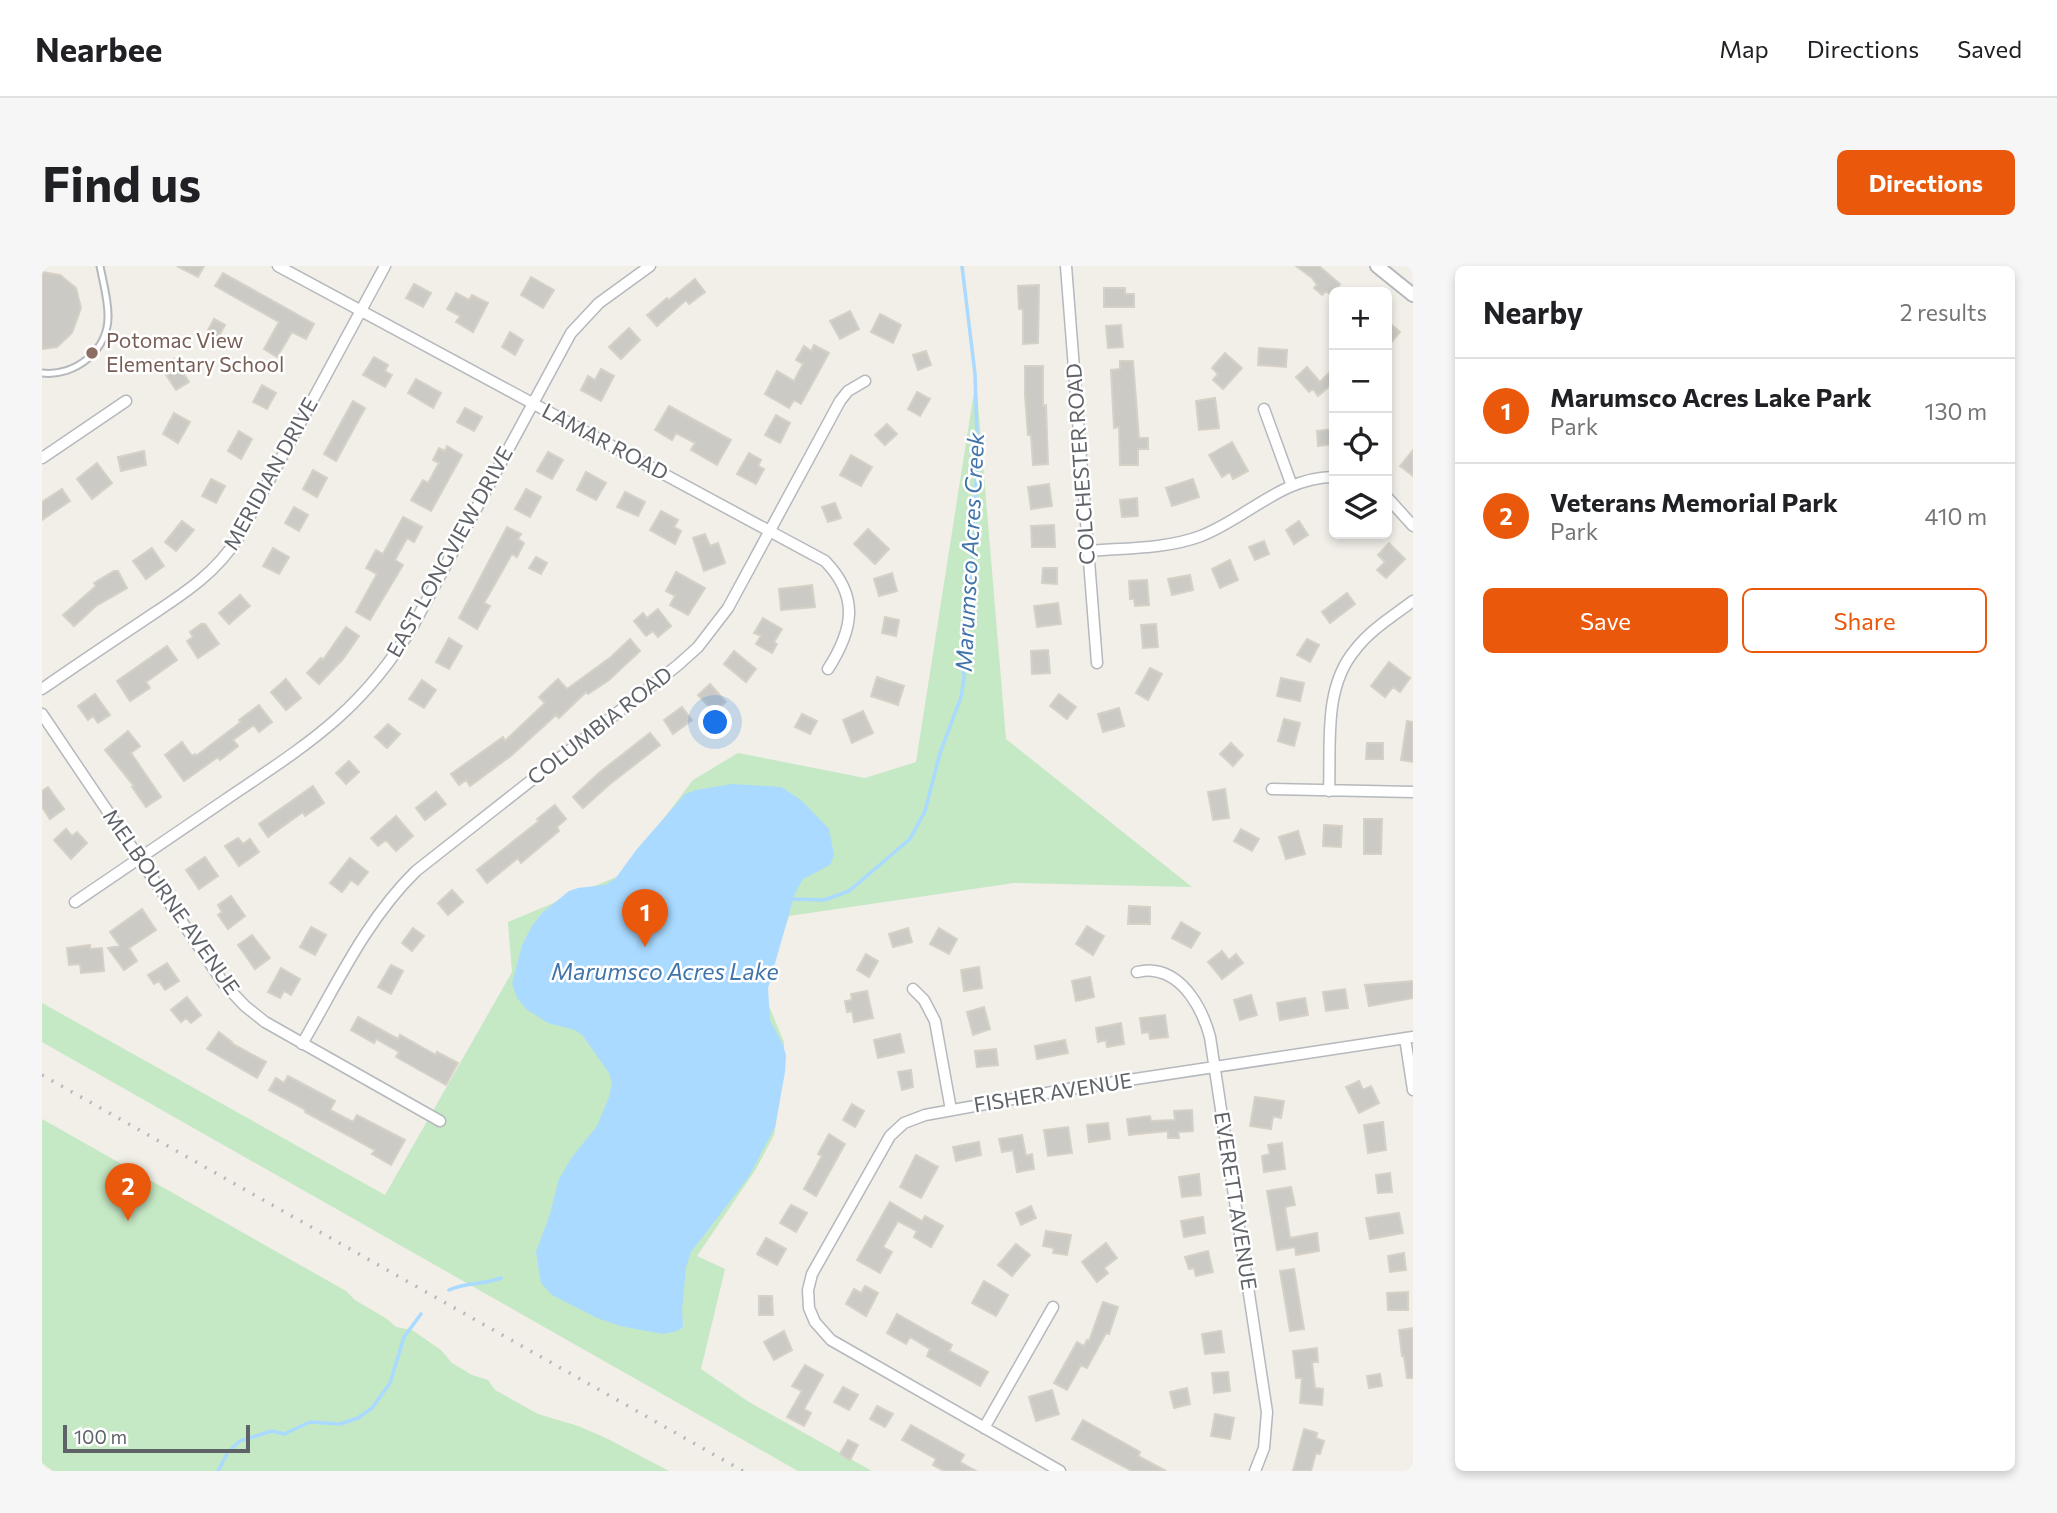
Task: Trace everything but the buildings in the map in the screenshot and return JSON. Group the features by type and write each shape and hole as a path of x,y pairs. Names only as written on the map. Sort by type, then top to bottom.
{"street":[{"name":"LAMAR ROAD","path":"278,266 825,561 842,583 848,596 849,619 840,651 828,669"},
{"name":"MERIDIAN DRIVE","path":"42,689 216,568 238,538 385,266"},
{"name":"EAST LONGVIEW DRIVE","path":"75,902 311,742 365,693 414,624 560,350 580,322 613,292 650,266"},
{"name":"COLCHESTER ROAD","path":"1066,266 1097,663"},
{"path":"1377,266 1413,295"},
{"name":"COLUMBIA ROAD","path":"302,1044 367,930 416,871 678,665 698,646 728,608 840,401 848,391 864,382"},
{"path":"42,458 126,401"},
{"path":"1264,409 1292,486"},
{"path":"1088,551 1158,546 1201,536 1292,486 1329,478"},
{"path":"1392,503 1413,526"},
{"path":"1329,791 1332,706 1338,679 1355,649 1367,636 1413,601"},
{"name":"MELBOURNE AVENUE","path":"42,714 224,984 245,1006 265,1022 302,1044 440,1121"},
{"path":"1272,789 1413,792"},
{"name":"EVERETT AVENUE","path":"1137,972 1155,971 1169,977 1192,997 1207,1025 1267,1412 1264,1448 1255,1471"},
{"path":"913,989 925,1000 935,1021 951,1110"},
{"path":"1409,1037 1413,1090"},
{"name":"FISHER AVENUE","path":"984,1427 831,1340 815,1322 809,1308 808,1290 815,1268 886,1141 899,1127 910,1120 951,1110 1409,1037"},
{"path":"1053,1307 984,1427 1060,1471"},
{"path":"1035,1471 1041,1460"}],"lane":[{"path":"42,373 57,373 80,365 101,341 108,314 100,266"}],"green space":[{"path":"976,379 1006,739 1192,887 1014,883 789,916 764,994 784,1042 781,1093 774,1135 756,1169 697,1256 725,1269 701,1369 749,1402 872,1471 798,1471 42,1042 42,1003 385,1195 512,972 508,922 621,875 693,780 738,753 865,778 916,762"},
{"path":"42,1119 346,1291 396,1327 412,1330 441,1350 452,1363 472,1375 488,1380 495,1390 538,1414 606,1438 669,1471 53,1471 42,1463"}],"water":[{"name":"Marumsco Acres Lake","path":"732,784 781,787 801,800 829,829 834,855 830,865 803,879 795,893 768,988 770,1020 786,1055 775,1127 748,1178 691,1252 686,1267 683,1327 663,1334 620,1326 597,1318 552,1295 541,1283 536,1252 559,1179 572,1157 597,1126 612,1082 609,1073 583,1036 575,1030 548,1023 526,1009 517,998 512,984 522,945 542,913 569,891 605,885 615,879 685,794"}],"waterway":[{"name":"Marumsco Acres Creek","path":"790,899 824,900 849,891 910,839 925,811 940,753 961,697 964,679 963,638 975,536 977,439 975,374 962,266"},
{"name":"Marumsco Acres Creek","path":"449,1290 501,1278"},
{"name":"Marumsco Acres Creek","path":"218,1471 228,1452 240,1441 272,1431 284,1434 310,1422 340,1424 358,1418 372,1408 390,1383 404,1337 421,1314"}],"railway":[{"path":"42,1075 743,1471"}],"place":[{"name":"Potomac View Elementary School","path":"92,353"},
{"name":"Marumsco Acres Lake Park","path":"645,947"},
{"name":"Veterans Memorial Park","path":"128,1221"}]}
